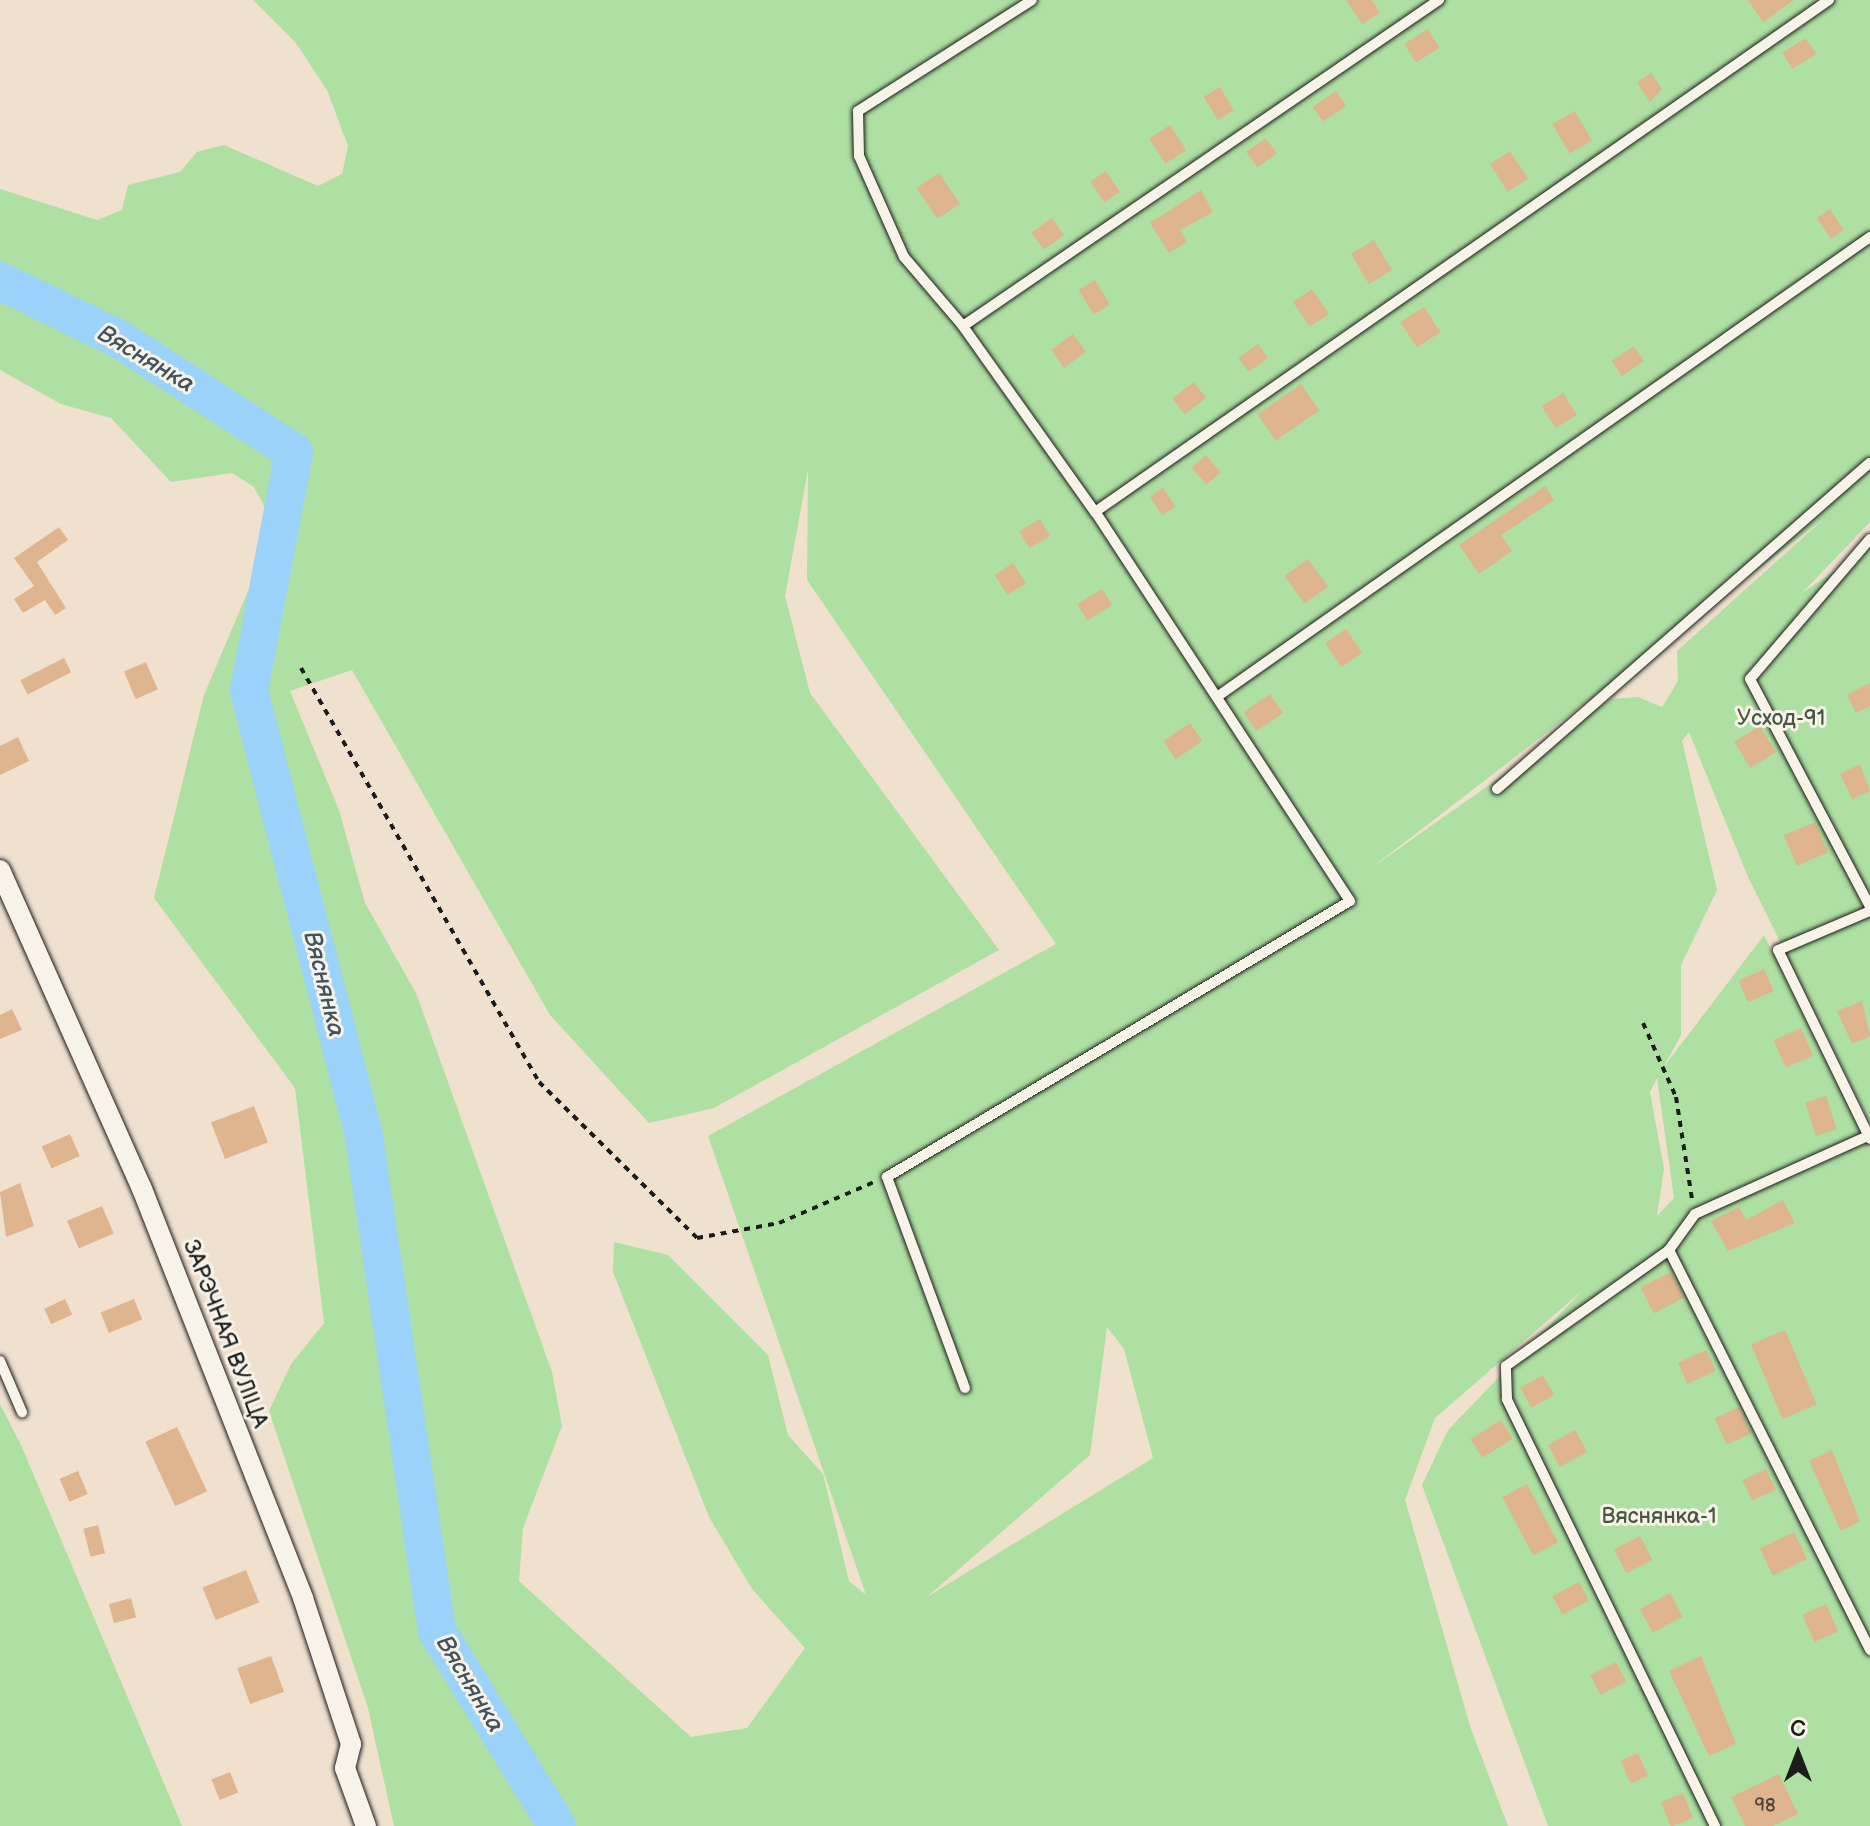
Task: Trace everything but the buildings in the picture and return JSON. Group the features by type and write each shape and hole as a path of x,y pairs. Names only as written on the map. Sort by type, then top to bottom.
{"street":[{"name":"ЗАРЭЧНАЯ ВУЛІЦА","path":"0,870 142,1189 303,1598 351,1744 345,1768 366,1826"}],"lane":[{"path":"965,1388 887,1177 1350,901 1221,694 1095,512 963,326 904,257 859,156 858,111 1032,0"},
{"path":"963,326 1439,0"},
{"path":"1095,512 1829,0"},
{"path":"1221,694 1870,237"},
{"path":"1497,789 1870,463"},
{"path":"1715,1826 1507,1399 1506,1366 1669,1250 1695,1214 1869,1137 1778,950 1870,909 1750,679 1870,539"},
{"path":"1669,1250 1870,1650"},
{"path":"0,1361 22,1412"}],"path":[{"path":"301,668 539,1082 697,1238 779,1223 887,1177"},
{"path":"1643,1023 1676,1097 1695,1214"}],"green space":[{"path":"253,0 1870,0 1870,522 1802,593 1870,547 1870,1123 1748,877 1689,732 1682,741 1717,890 1681,965 1681,1035 1663,1068 1764,935 1870,1149 1870,1826 1548,1826 1422,1485 1448,1430 1583,1290 1435,1418 1405,1500 1471,1729 1508,1826 394,1826 368,1708 269,1411 291,1364 324,1323 295,1088 154,898 204,695 271,537 267,511 254,487 232,473 171,482 111,418 61,404 0,370 0,189 97,220 122,210 128,185 180,172 197,152 224,145 318,186 342,174 348,146 327,90 296,43","holes":["808,470 807,580 1056,944 708,1136 866,1595 849,1581 823,1474 788,1435 768,1355 668,1255 614,1242 613,1272 709,1517 752,1589 805,1648 747,1728 691,1737 519,1581 523,1528 562,1426 552,1372 416,993 365,903 339,810 290,691 352,670 550,1015 649,1123 714,1108 999,950 810,693 785,596","1826,517 1677,651 1678,681 1662,707 1638,697 1611,699 1370,869","1657,1078 1674,1198 1657,1216 1664,1169 1650,1092","1107,1327 1124,1349 1153,1458 927,1597 1090,1455"]},
{"path":"0,1404 21,1445 182,1826 0,1826"}],"waterway":[{"name":"Вяснянка","path":"0,281 119,339 294,452 249,691 364,1137 437,1631 557,1826"}],"park label":[{"name":"Усход-91","path":"1781,719"},
{"name":"Вяснянка-1","path":"1659,1517"}]}
